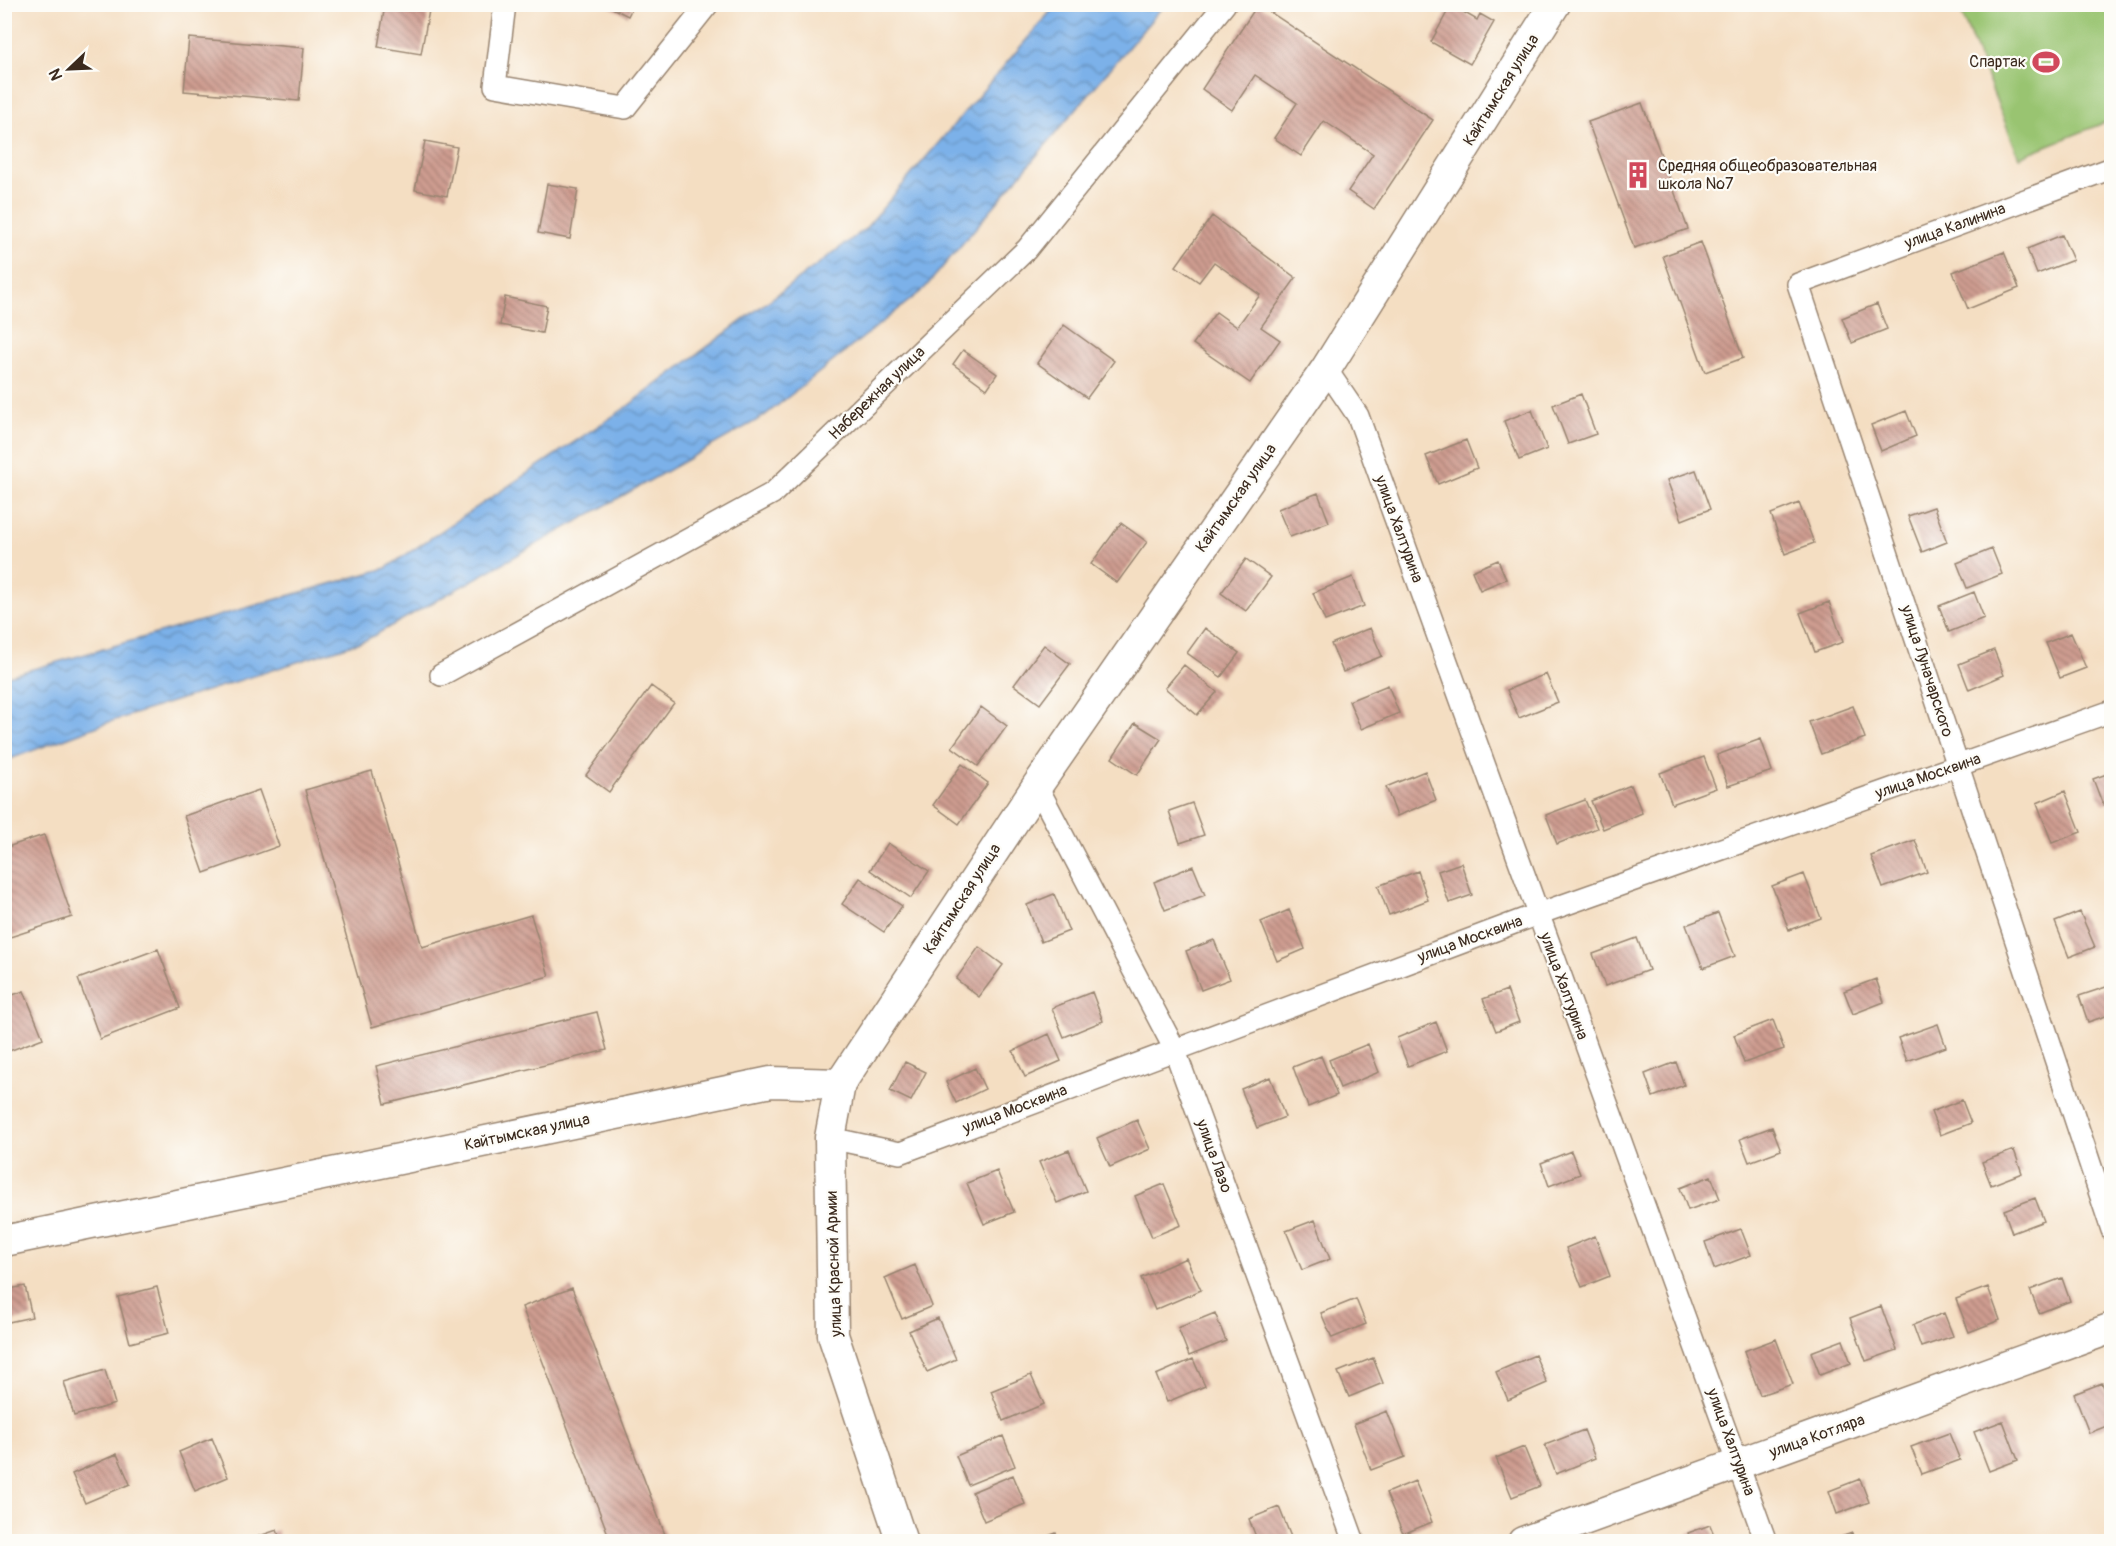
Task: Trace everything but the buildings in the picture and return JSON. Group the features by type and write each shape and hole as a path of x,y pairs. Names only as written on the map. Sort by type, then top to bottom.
{"street":[{"path":"504,4 495,86 625,108 708,4"},
{"name":"Набережная улица","path":"441,675 773,493 1027,249 1225,4"},
{"name":"Кайтымская улица","path":"4,1241 771,1082 840,1084 1037,786 1326,369 1555,4"},
{"name":"улица Калинина","path":"1798,284 2112,168"},
{"name":"улица Луначарского","path":"1798,284 2112,1230"},
{"name":"улица Халтурина","path":"1326,369 1358,416 1766,1542"},
{"name":"улица Москвина","path":"830,1138 900,1153 1174,1048 1538,914 2112,711"},
{"name":"улица Лазо","path":"1037,786 1174,1048 1354,1542"},
{"name":"улица Красной Армии","path":"840,1084 830,1138 833,1335 902,1542"},
{"name":"улица Котляра","path":"1523,1542 2112,1328"}],"green space":[{"name":"Спартак","path":"1958,5 2111,5 2111,120 2019,157"}],"water":[{"path":"1056,5 1164,5 924,289 763,417 366,640 106,723 5,761 5,677 386,568 628,406 865,229"}],"place":[{"name":"Спартак","path":"2046,62"},
{"name":"Средняя общеобразовательная школа №7","path":"1638,175"}]}
